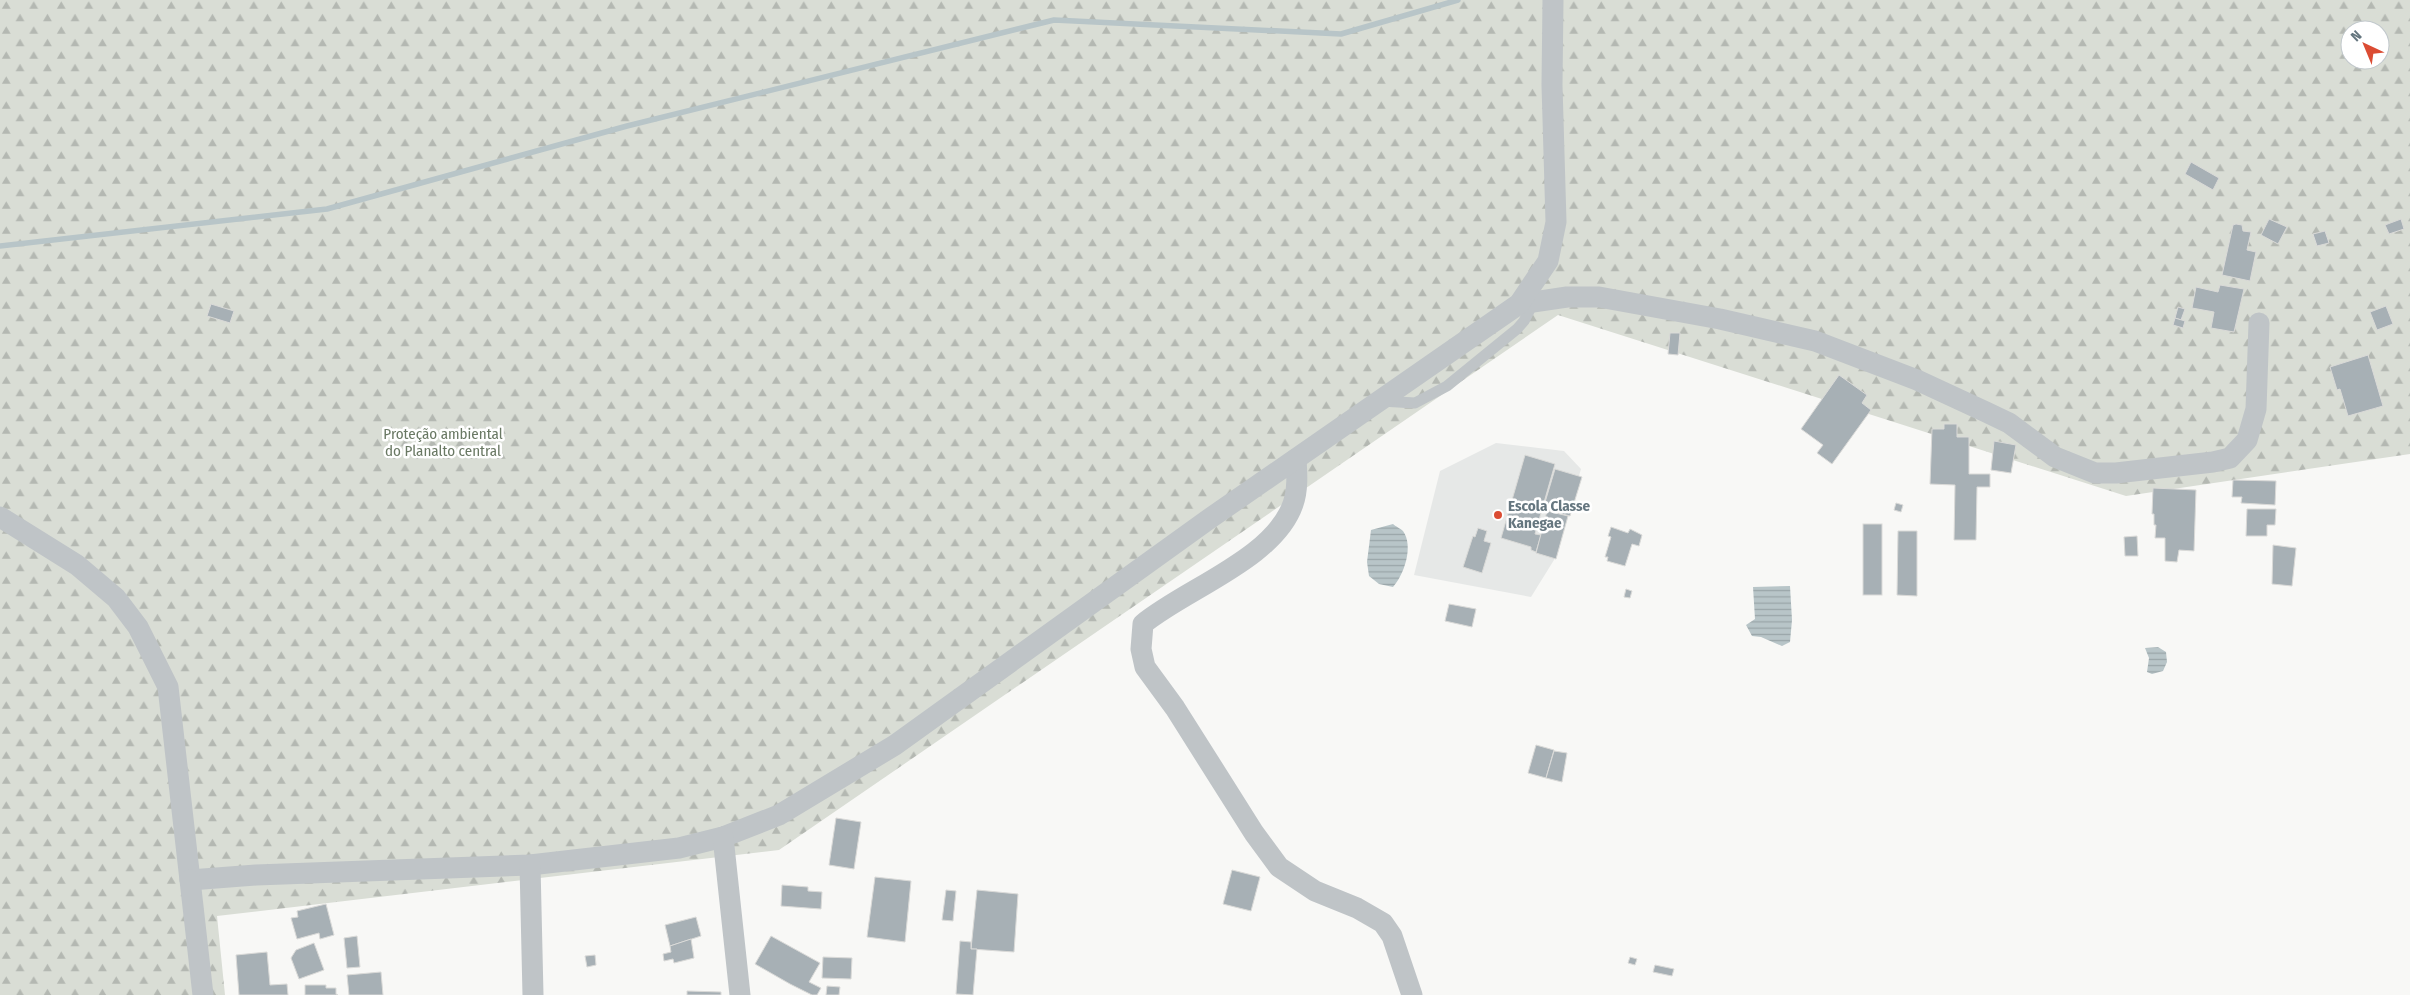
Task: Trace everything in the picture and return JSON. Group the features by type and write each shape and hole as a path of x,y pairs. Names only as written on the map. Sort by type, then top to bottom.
{"street":[{"path":"1526,302 1548,261 1556,222 1552,85 1553,0"},
{"path":"190,880 256,874 530,865 679,848 723,836 779,815 895,745 1201,524 1526,302 1567,297 1599,298 1720,319 1814,341 1917,380 2009,423 2055,457 2094,473 2116,473 2212,462 2230,458 2247,440 2256,409 2259,323"},
{"path":"1296,459 1297,481 1293,505 1280,528 1263,544 1240,561 1157,612 1142,624 1141,649 1145,667 1175,708 1254,833 1279,868 1315,891 1357,908 1383,922 1392,936 1412,995"},
{"path":"0,517 77,565 116,598 138,627 168,687 203,995"},
{"path":"723,836 740,995"},
{"path":"530,865 533,995"}],"shaded area":[{"name":"Escola Classe Kanegae","path":"1496,443 1564,451 1581,469 1554,560 1531,597 1414,575 1440,471"},
{"path":"1393,524 1403,531 1408,544 1408,552 1401,575 1393,587 1379,584 1369,576 1367,562 1371,530"},
{"path":"1790,586 1792,620 1790,642 1782,646 1761,637 1752,636 1746,625 1755,619 1753,587"},
{"path":"2158,647 2166,652 2167,662 2163,671 2152,674 2147,672 2149,658 2145,648"}],"green space":[{"name":"Proteção ambiental do Planalto central","path":"0,0 2410,0 2410,454 2126,496 1558,315 779,850 217,916 225,995 0,995"}],"building":[{"path":"2191,162 2219,178 2213,190 2185,174"},
{"path":"2269,219 2287,227 2278,244 2261,235"},
{"path":"2401,219 2404,229 2389,234 2385,225"},
{"path":"2233,225 2242,225 2243,231 2251,232 2247,250 2256,252 2250,281 2222,275"},
{"path":"2325,231 2329,243 2317,246 2313,234"},
{"path":"2220,285 2244,289 2234,332 2211,328 2214,312 2192,308 2196,287 2218,292"},
{"path":"211,304 234,311 230,323 207,316"},
{"path":"2386,306 2393,324 2377,330 2370,312"},
{"path":"2178,307 2185,309 2181,320 2175,318"},
{"path":"2175,318 2185,321 2183,328 2173,325"},
{"path":"1670,333 1680,333 1678,355 1668,354"},
{"path":"2368,355 2383,406 2348,416 2340,389 2337,390 2330,367"},
{"path":"1839,375 1867,395 1862,403 1871,410 1832,464 1817,453 1823,445 1801,429"},
{"path":"1944,424 1957,424 1957,437 1969,437 1969,474 1990,474 1990,487 1977,487 1976,540 1954,540 1955,485 1930,484 1932,429 1944,429"},
{"path":"1994,441 2016,445 2011,473 1991,470"},
{"path":"1525,455 1555,464 1535,534 1541,535 1536,552 1531,550 1531,547 1501,538"},
{"path":"1555,469 1582,477 1570,516 1543,509"},
{"path":"2233,480 2276,481 2275,505 2241,503 2242,497 2232,497"},
{"path":"2153,488 2196,490 2194,551 2179,550 2177,562 2165,561 2165,538 2155,538 2156,525 2154,525 2154,514 2152,514"},
{"path":"1896,503 1903,505 1901,512 1894,510"},
{"path":"2247,509 2276,509 2275,525 2267,525 2267,536 2246,536"},
{"path":"1547,511 1568,516 1556,559 1536,553"},
{"path":"1863,524 1882,524 1882,595 1863,595"},
{"path":"1611,527 1628,533 1630,529 1642,535 1639,546 1632,544 1625,566 1607,561 1608,557 1605,557 1611,537 1608,536"},
{"path":"1478,528 1487,531 1484,541 1491,543 1482,573 1463,567 1473,536 1475,537"},
{"path":"1898,531 1917,531 1917,596 1897,595"},
{"path":"2137,536 2138,556 2125,556 2124,537"},
{"path":"2273,545 2296,548 2292,586 2272,584"},
{"path":"1626,589 1632,591 1630,598 1624,597"},
{"path":"1449,604 1476,609 1472,627 1445,621"},
{"path":"1536,745 1554,750 1546,778 1528,773"},
{"path":"1554,751 1567,753 1562,782 1546,778"},
{"path":"836,818 861,822 854,869 829,865"},
{"path":"1232,870 1260,877 1251,911 1223,904"},
{"path":"875,877 911,881 905,942 867,937"},
{"path":"782,885 808,887 808,891 822,892 821,909 781,906"},
{"path":"946,890 956,891 953,921 942,920"},
{"path":"977,890 1018,894 1014,952 971,949"},
{"path":"326,904 334,935 320,939 319,933 297,939 291,918 298,917 297,911"},
{"path":"696,917 701,936 670,946 665,925"},
{"path":"357,936 360,967 347,968 344,938"},
{"path":"771,936 820,963 809,982 821,988 817,995 812,995 790,984 755,964"},
{"path":"691,939 694,958 674,963 673,959 664,961 663,954 671,952 670,946"},
{"path":"960,941 971,942 971,949 977,949 973,995 956,994"},
{"path":"314,943 324,970 299,979 291,958 296,950"},
{"path":"267,952 270,985 287,984 288,995 239,995 236,955"},
{"path":"595,955 596,965 587,967 585,956"},
{"path":"823,957 852,958 851,979 822,978"},
{"path":"1630,957 1637,959 1635,965 1628,963"},
{"path":"1655,965 1674,969 1672,976 1653,972"},
{"path":"381,972 383,995 349,995 347,975"},
{"path":"305,985 326,985 326,988 336,988 336,994 338,995 305,995"},
{"path":"827,986 840,987 839,995 826,995"},
{"path":"687,991 721,992 721,995 687,995"}],"waterway":[{"path":"0,246 327,209 627,126 1054,20 1341,34 1458,0"}],"place":[{"name":"Escola Classe Kanegae","path":"1498,515"}]}
